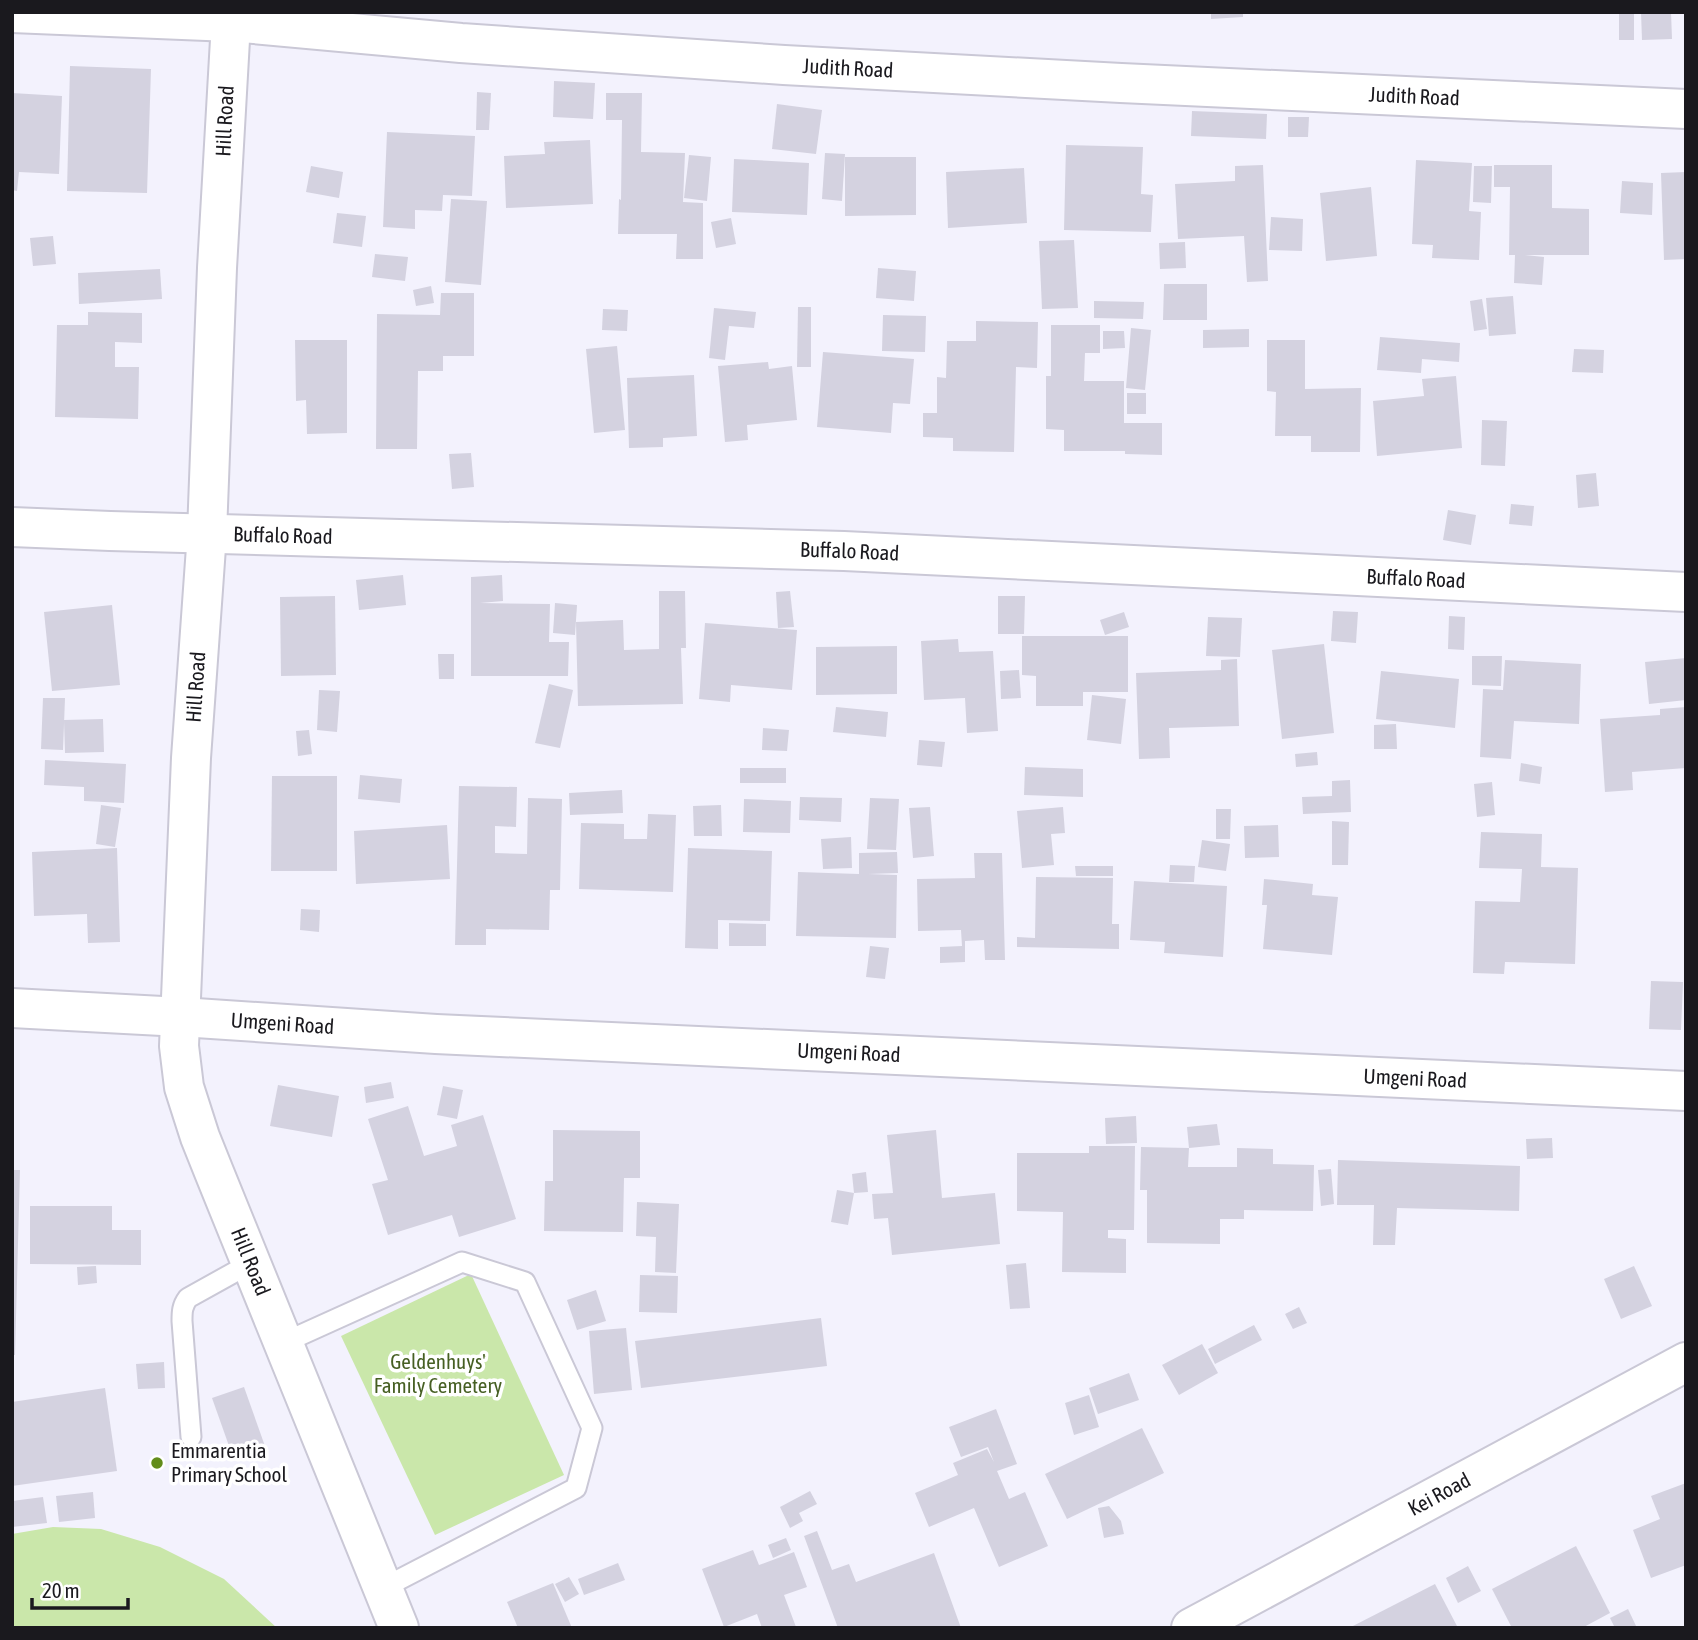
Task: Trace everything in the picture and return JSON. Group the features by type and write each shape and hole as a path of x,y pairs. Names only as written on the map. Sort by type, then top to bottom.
{"street":[{"name":"Judith Road","path":"12,13 230,17 461,43 784,65 1686,109"},
{"name":"Hill Road","path":"230,17 207,533 191,758 179,1045 184,1087 200,1137 399,1628"},
{"name":"Buffalo Road","path":"12,527 844,551 1686,592"},
{"name":"Umgeni Road","path":"12,1008 464,1035 1686,1091"},
{"name":"Kei Road","path":"1191,1628 1686,1362"}],"lane":[{"path":"283,1343 462,1262 525,1282 592,1428 576,1488 383,1588"},
{"path":"191,1437 181,1311 183,1304 187,1298 251,1263"}],"green space":[{"name":"Geldenhuys' Family Cemetery","path":"471,1274 564,1475 435,1535 341,1336"},
{"path":"53,1527 101,1529 160,1547 224,1579 277,1628 12,1628 12,1534"}],"building":[{"path":"1211,12 1243,12 1243,17 1211,19"},
{"path":"1619,12 1634,12 1634,40 1619,40"},
{"path":"1641,12 1671,12 1672,39 1642,40"},
{"path":"70,66 151,69 147,193 67,191"},
{"path":"554,81 595,83 593,119 553,117"},
{"path":"477,92 491,93 489,130 476,130"},
{"path":"12,93 62,96 59,174 19,172 17,191 12,190"},
{"path":"606,93 642,93 641,152 685,153 683,202 703,203 703,259 676,259 677,234 618,234 622,120 606,120"},
{"path":"777,104 822,110 816,154 772,149"},
{"path":"1192,111 1267,114 1266,139 1191,136"},
{"path":"1288,117 1309,117 1308,137 1288,137"},
{"path":"387,132 475,136 472,196 443,195 442,211 415,210 415,229 383,227"},
{"path":"590,140 593,204 506,208 504,156 545,154 544,142"},
{"path":"1066,145 1143,147 1141,194 1153,195 1151,232 1064,230"},
{"path":"825,153 845,154 842,201 822,199"},
{"path":"689,155 711,157 707,201 684,198"},
{"path":"845,157 916,157 916,215 845,216"},
{"path":"734,159 809,163 807,215 732,212"},
{"path":"1416,160 1472,163 1469,211 1481,212 1479,260 1432,258 1433,245 1412,244"},
{"path":"1263,165 1268,281 1247,282 1244,236 1178,239 1175,184 1235,181 1235,166"},
{"path":"1494,165 1552,165 1552,208 1589,209 1589,255 1525,255 1544,257 1542,285 1514,283 1515,255 1509,255 1510,187 1494,187"},
{"path":"311,166 343,172 339,198 306,192"},
{"path":"1474,166 1492,166 1491,203 1473,202"},
{"path":"1024,168 1027,223 948,228 946,172"},
{"path":"1686,172 1686,259 1664,260 1661,173"},
{"path":"1622,181 1653,183 1652,215 1620,213"},
{"path":"1371,187 1377,256 1326,261 1320,193"},
{"path":"451,199 487,201 481,285 445,282"},
{"path":"337,213 366,216 362,247 333,243"},
{"path":"1271,217 1303,219 1302,251 1269,250"},
{"path":"731,218 736,244 716,248 711,222"},
{"path":"53,236 56,264 33,266 30,238"},
{"path":"1074,240 1078,308 1042,309 1039,241"},
{"path":"1185,242 1186,268 1160,269 1159,243"},
{"path":"375,254 408,257 405,281 372,277"},
{"path":"878,268 916,271 914,301 876,298"},
{"path":"160,269 162,299 79,304 78,273"},
{"path":"1164,284 1207,284 1207,320 1163,320"},
{"path":"431,286 434,303 416,306 413,290"},
{"path":"441,293 474,293 474,356 443,356 443,371 418,371 417,449 376,449 377,314 440,315"},
{"path":"1513,296 1516,334 1489,336 1486,298"},
{"path":"1482,299 1487,329 1474,331 1470,301"},
{"path":"1094,301 1144,302 1143,319 1094,318"},
{"path":"798,307 811,307 811,367 797,367"},
{"path":"714,308 756,312 754,328 729,326 725,360 709,358"},
{"path":"603,309 628,310 627,331 602,330"},
{"path":"88,312 142,313 142,343 115,342 115,367 139,367 138,419 55,417 57,325 88,325"},
{"path":"883,315 926,316 925,352 882,351"},
{"path":"976,321 1038,322 1037,368 1016,367 1014,452 953,451 953,438 923,437 923,413 937,413 937,377 946,378 947,341 976,341"},
{"path":"1051,325 1100,325 1100,353 1085,353 1084,381 1124,381 1124,423 1162,423 1162,455 1125,454 1125,451 1064,451 1064,430 1046,429 1046,376 1051,376"},
{"path":"1131,328 1151,330 1145,390 1126,388"},
{"path":"1249,329 1249,347 1203,348 1203,330"},
{"path":"1103,331 1124,331 1125,348 1103,349"},
{"path":"1380,337 1460,343 1459,362 1422,359 1421,373 1377,370"},
{"path":"295,340 347,340 347,433 307,434 306,400 296,401"},
{"path":"1267,340 1305,340 1305,389 1361,388 1360,452 1311,452 1311,436 1275,436 1276,392 1267,391"},
{"path":"617,346 625,430 594,433 586,349"},
{"path":"1574,349 1604,350 1603,373 1572,372"},
{"path":"823,352 914,359 910,404 893,403 891,433 817,427"},
{"path":"768,362 769,369 792,366 797,420 747,425 748,440 725,442 718,366"},
{"path":"694,375 697,436 663,438 663,447 629,448 627,378"},
{"path":"1456,376 1462,448 1377,456 1373,401 1424,396 1422,379"},
{"path":"1127,393 1146,393 1146,414 1127,414"},
{"path":"1482,420 1507,421 1505,466 1481,465"},
{"path":"471,453 474,487 452,489 449,454"},
{"path":"1596,473 1599,506 1578,508 1576,475"},
{"path":"1511,504 1534,506 1532,526 1509,524"},
{"path":"1448,510 1476,515 1471,545 1443,540"},
{"path":"403,575 406,605 359,610 356,580"},
{"path":"502,575 503,601 480,603 550,604 549,642 569,642 568,676 471,676 471,577"},
{"path":"659,591 685,591 686,648 681,648 683,704 578,706 576,622 623,620 624,650 659,649"},
{"path":"790,591 794,627 778,628 776,592"},
{"path":"335,596 336,675 281,676 280,597"},
{"path":"998,596 1025,596 1024,634 998,634"},
{"path":"555,603 577,605 575,635 553,633"},
{"path":"112,605 120,685 52,691 44,612"},
{"path":"1333,611 1358,612 1356,643 1331,641"},
{"path":"1124,612 1129,627 1105,635 1100,620"},
{"path":"1449,616 1465,617 1464,650 1448,649"},
{"path":"1208,617 1242,618 1240,657 1206,656"},
{"path":"705,623 797,630 792,690 731,685 730,702 699,699"},
{"path":"1022,636 1128,636 1128,692 1083,692 1083,706 1036,706 1036,676 1022,675"},
{"path":"958,639 959,652 993,651 998,731 967,733 965,698 924,700 921,641"},
{"path":"1324,644 1334,733 1282,739 1272,650"},
{"path":"897,646 897,694 816,695 816,647"},
{"path":"438,654 454,654 454,679 439,679"},
{"path":"1472,656 1502,656 1501,686 1472,685"},
{"path":"1686,658 1686,700 1649,704 1645,662"},
{"path":"1237,659 1239,726 1169,728 1170,758 1139,759 1136,673 1221,670 1221,660"},
{"path":"1505,660 1581,664 1579,724 1514,721 1511,759 1480,757 1483,689 1503,690"},
{"path":"1019,670 1021,698 1001,699 1000,671"},
{"path":"1381,671 1459,679 1455,728 1376,719"},
{"path":"549,684 573,690 560,748 535,743"},
{"path":"319,690 340,691 337,732 317,730"},
{"path":"1092,695 1126,699 1121,744 1087,740"},
{"path":"43,698 65,698 63,750 41,749"},
{"path":"836,707 888,712 886,737 833,732"},
{"path":"1686,707 1686,768 1632,772 1633,790 1605,792 1600,719 1660,715 1660,709"},
{"path":"103,719 104,752 65,753 64,720"},
{"path":"1396,724 1397,749 1374,749 1374,725"},
{"path":"763,728 789,730 787,751 762,750"},
{"path":"309,730 312,754 298,756 296,731"},
{"path":"919,740 945,742 942,767 917,765"},
{"path":"1317,752 1318,765 1296,767 1295,754"},
{"path":"45,760 126,764 124,803 84,801 84,787 44,785"},
{"path":"1521,763 1542,767 1540,784 1519,781"},
{"path":"1025,767 1083,769 1083,797 1024,795"},
{"path":"740,768 786,768 786,783 740,783"},
{"path":"360,775 402,779 400,803 358,799"},
{"path":"272,776 337,776 337,871 271,871"},
{"path":"1350,780 1351,812 1303,814 1302,797 1332,796 1332,781"},
{"path":"1492,782 1495,815 1477,817 1474,784"},
{"path":"459,786 517,787 516,827 495,826 495,853 527,854 528,798 562,799 560,890 550,890 549,930 486,929 486,945 455,945"},
{"path":"622,790 623,813 570,815 569,793"},
{"path":"800,797 842,798 841,822 799,820"},
{"path":"870,798 899,799 896,850 867,849"},
{"path":"744,799 791,801 790,833 743,832"},
{"path":"101,805 121,808 115,847 96,844"},
{"path":"721,805 722,836 694,836 693,806"},
{"path":"930,807 934,856 913,858 909,808"},
{"path":"1063,807 1065,833 1051,834 1054,865 1022,868 1017,811"},
{"path":"1216,809 1231,809 1230,839 1216,839"},
{"path":"648,814 676,815 673,892 579,889 581,823 624,824 624,839 647,839"},
{"path":"1332,821 1349,822 1348,865 1332,865"},
{"path":"447,825 450,879 356,884 354,831"},
{"path":"1278,825 1279,857 1245,858 1244,826"},
{"path":"1481,832 1542,834 1541,867 1578,868 1575,964 1505,962 1504,974 1473,973 1475,901 1520,902 1522,869 1479,868"},
{"path":"851,837 852,868 823,869 821,839"},
{"path":"1202,840 1230,844 1226,871 1198,867"},
{"path":"117,848 120,942 88,943 87,914 34,916 32,852"},
{"path":"688,848 772,851 770,921 718,920 718,949 685,948"},
{"path":"897,852 898,873 868,874 897,875 896,938 796,936 798,872 859,874 859,853"},
{"path":"974,853 1002,853 1005,960 985,960 984,940 965,941 965,962 940,963 940,947 962,946 961,930 918,931 917,879 975,878"},
{"path":"1170,865 1195,866 1194,882 1169,882"},
{"path":"1075,866 1113,866 1113,876 1076,876"},
{"path":"1036,877 1113,878 1112,924 1119,924 1119,949 1017,947 1017,937 1035,938"},
{"path":"1264,879 1313,884 1312,895 1338,897 1332,955 1263,949 1267,905 1262,905"},
{"path":"1134,881 1227,886 1223,957 1164,953 1165,942 1130,940"},
{"path":"301,909 320,910 319,932 300,930"},
{"path":"729,923 766,924 766,946 729,946"},
{"path":"870,946 889,948 885,979 866,977"},
{"path":"1651,981 1683,982 1681,1030 1649,1029"},
{"path":"391,1082 394,1098 366,1103 364,1087"},
{"path":"278,1085 339,1096 332,1137 270,1126"},
{"path":"443,1086 463,1090 457,1119 437,1115"},
{"path":"408,1106 424,1156 457,1146 451,1125 483,1115 516,1219 459,1237 452,1215 388,1235 372,1184 388,1180 368,1119"},
{"path":"1136,1116 1137,1143 1106,1144 1105,1118"},
{"path":"1217,1124 1220,1145 1189,1148 1187,1127"},
{"path":"553,1130 640,1131 640,1178 624,1178 623,1232 544,1231 545,1181 553,1181"},
{"path":"936,1130 942,1198 995,1193 1000,1244 892,1255 888,1218 874,1219 872,1194 893,1193 887,1135"},
{"path":"1552,1138 1553,1158 1527,1159 1526,1139"},
{"path":"1089,1146 1135,1146 1134,1230 1108,1230 1108,1238 1126,1239 1126,1273 1062,1272 1063,1212 1017,1211 1017,1153 1089,1153"},
{"path":"1141,1147 1189,1148 1188,1167 1237,1167 1237,1148 1273,1149 1273,1164 1314,1165 1313,1211 1244,1210 1244,1219 1220,1219 1220,1244 1147,1243 1147,1190 1140,1190"},
{"path":"1338,1160 1520,1166 1519,1211 1397,1208 1395,1245 1373,1245 1374,1205 1337,1205"},
{"path":"1331,1169 1334,1204 1321,1206 1318,1170"},
{"path":"12,1170 20,1170 15,1355 12,1355"},
{"path":"866,1172 868,1192 854,1193 852,1174"},
{"path":"837,1190 854,1193 848,1225 831,1222"},
{"path":"637,1202 679,1204 676,1273 655,1272 656,1237 636,1236"},
{"path":"30,1206 112,1206 112,1230 141,1230 141,1265 30,1264"},
{"path":"1026,1263 1030,1308 1010,1309 1006,1265"},
{"path":"96,1266 97,1283 78,1285 77,1267"},
{"path":"1634,1266 1652,1306 1621,1319 1604,1279"},
{"path":"640,1275 678,1276 677,1313 639,1312"},
{"path":"596,1290 606,1321 577,1330 567,1300"},
{"path":"1299,1307 1307,1323 1293,1329 1285,1314"},
{"path":"821,1318 827,1366 641,1388 635,1341"},
{"path":"1254,1325 1262,1340 1215,1364 1208,1349"},
{"path":"626,1328 632,1390 594,1394 589,1331"},
{"path":"1202,1344 1218,1373 1179,1395 1162,1365"},
{"path":"164,1362 165,1388 138,1389 136,1364"},
{"path":"1129,1373 1139,1400 1098,1414 1089,1388"},
{"path":"244,1387 266,1449 234,1460 212,1398"},
{"path":"105,1388 117,1471 12,1486 12,1402"},
{"path":"1089,1395 1099,1427 1074,1435 1065,1403"},
{"path":"996,1409 1017,1464 997,1471 1009,1499 1025,1492 1048,1546 999,1567 974,1508 929,1527 915,1493 958,1475 953,1463 987,1449 994,1462 988,1447 961,1457 949,1427"},
{"path":"1142,1428 1164,1473 1067,1519 1045,1474"},
{"path":"1686,1483 1686,1565 1651,1578 1633,1530 1660,1519 1651,1496"},
{"path":"810,1491 817,1504 799,1513 803,1521 790,1528 780,1507"},
{"path":"93,1492 95,1518 59,1522 56,1496"},
{"path":"43,1497 47,1523 12,1527 12,1501"},
{"path":"1109,1506 1121,1521 1124,1534 1104,1538 1098,1508"},
{"path":"817,1531 832,1570 849,1564 856,1582 934,1553 961,1628 838,1628 804,1536"},
{"path":"786,1538 791,1550 773,1558 768,1545"},
{"path":"1576,1546 1610,1613 1582,1628 1512,1628 1492,1589"},
{"path":"753,1550 759,1565 794,1552 807,1587 784,1595 796,1627 762,1628 757,1614 724,1627 702,1569"},
{"path":"618,1563 625,1580 584,1595 578,1579"},
{"path":"1468,1566 1481,1591 1458,1603 1446,1578"},
{"path":"569,1577 579,1594 565,1602 555,1584"},
{"path":"553,1583 572,1628 518,1628 507,1602"},
{"path":"1435,1584 1458,1628 1349,1628"},
{"path":"1628,1609 1637,1628 1615,1628 1610,1618"}],"place":[{"name":"Emmarentia Primary School","path":"157,1463"}]}
